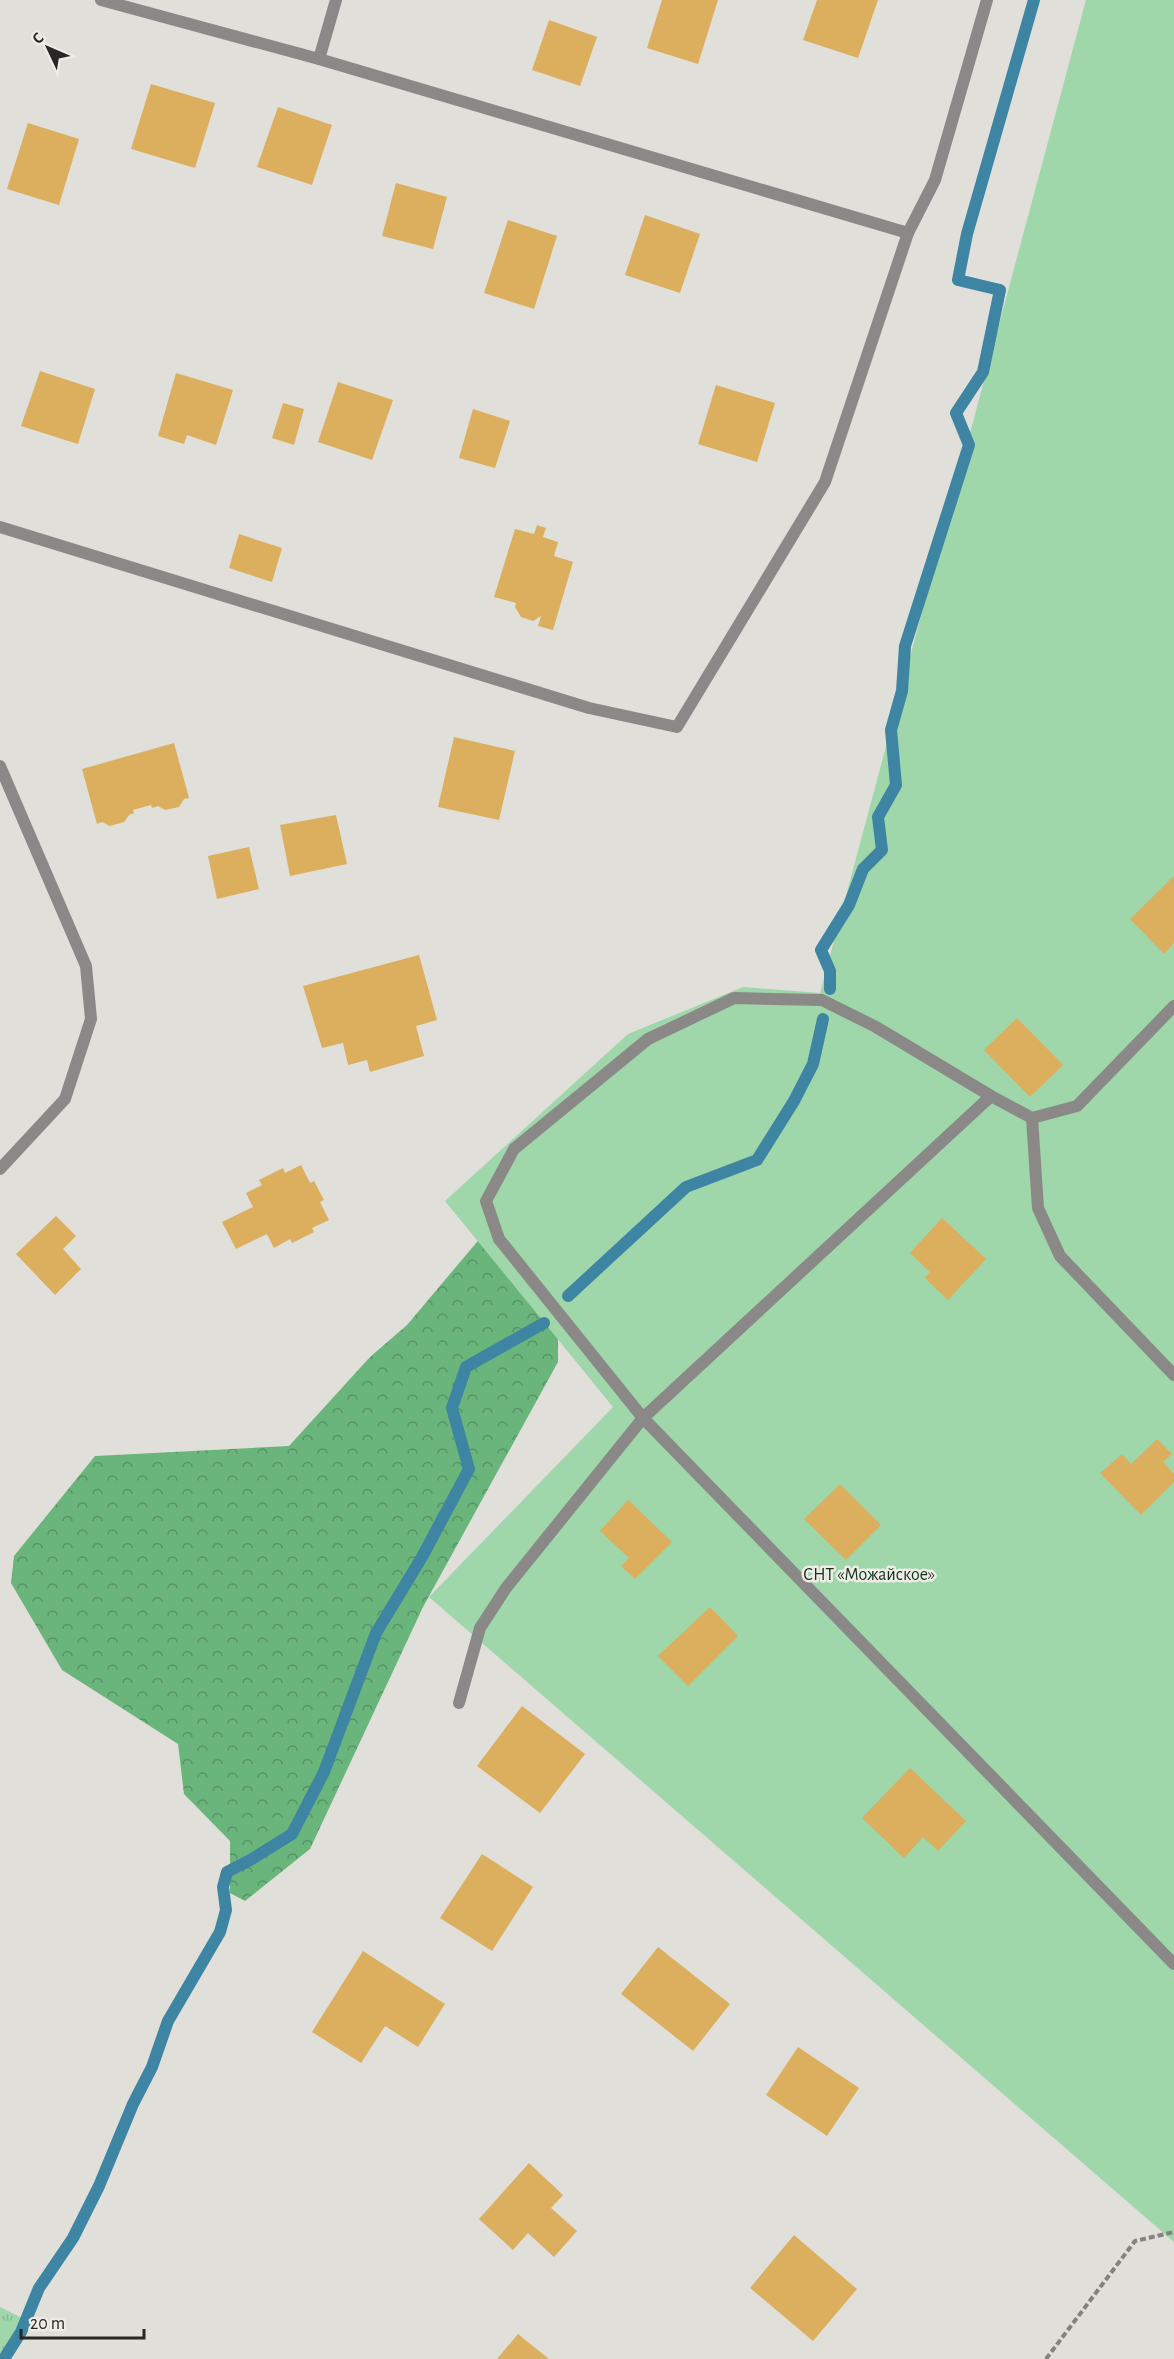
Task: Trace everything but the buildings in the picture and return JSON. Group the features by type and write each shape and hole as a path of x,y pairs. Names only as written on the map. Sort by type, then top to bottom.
{"street":[{"path":"101,0 319,58 908,233"},
{"path":"319,58 336,0"},
{"path":"0,527 589,708 677,727 825,482 908,233 935,180 987,0"},
{"path":"0,766 86,966 91,1019 64,1099 0,1168"},
{"path":"1174,1006 1077,1106 1032,1118 876,1027 822,1000 734,998 648,1039 514,1149 486,1201 499,1239 643,1418 1174,1964"},
{"path":"459,1702 480,1628 506,1588 643,1418 991,1096"},
{"path":"1032,1118 1038,1208 1060,1256 1174,1375"}],"path":[{"path":"1047,2359 1135,2241 1174,2232"}],"green space":[{"name":"СНТ «Можайское»","path":"1086,0 1174,0 1174,2242 429,1597 613,1407 445,1201 628,1034 743,987 820,993"},
{"path":"482,1236 558,1331 558,1362 423,1607 310,1849 245,1901 230,1893 230,1841 184,1794 178,1744 62,1670 11,1583 14,1556 95,1456 289,1446 370,1357 407,1325"},
{"path":"0,2307 26,2320 11,2359 0,2359"}],"waterway":[{"path":"830,989 830,971 821,950 849,905 863,869 882,850 878,817 896,785 891,730 902,691 905,646 969,445 956,413 983,372 1000,290 958,280 967,234 1034,0"},
{"path":"568,1296 686,1187 757,1160 794,1101 813,1064 823,1019"},
{"path":"4,2359 21,2332 39,2288 73,2238 152,2067 168,2021 220,1932 226,1910 223,1887 227,1872 292,1834 324,1772 376,1633 422,1557 469,1469 452,1408 466,1367 544,1323"}]}
